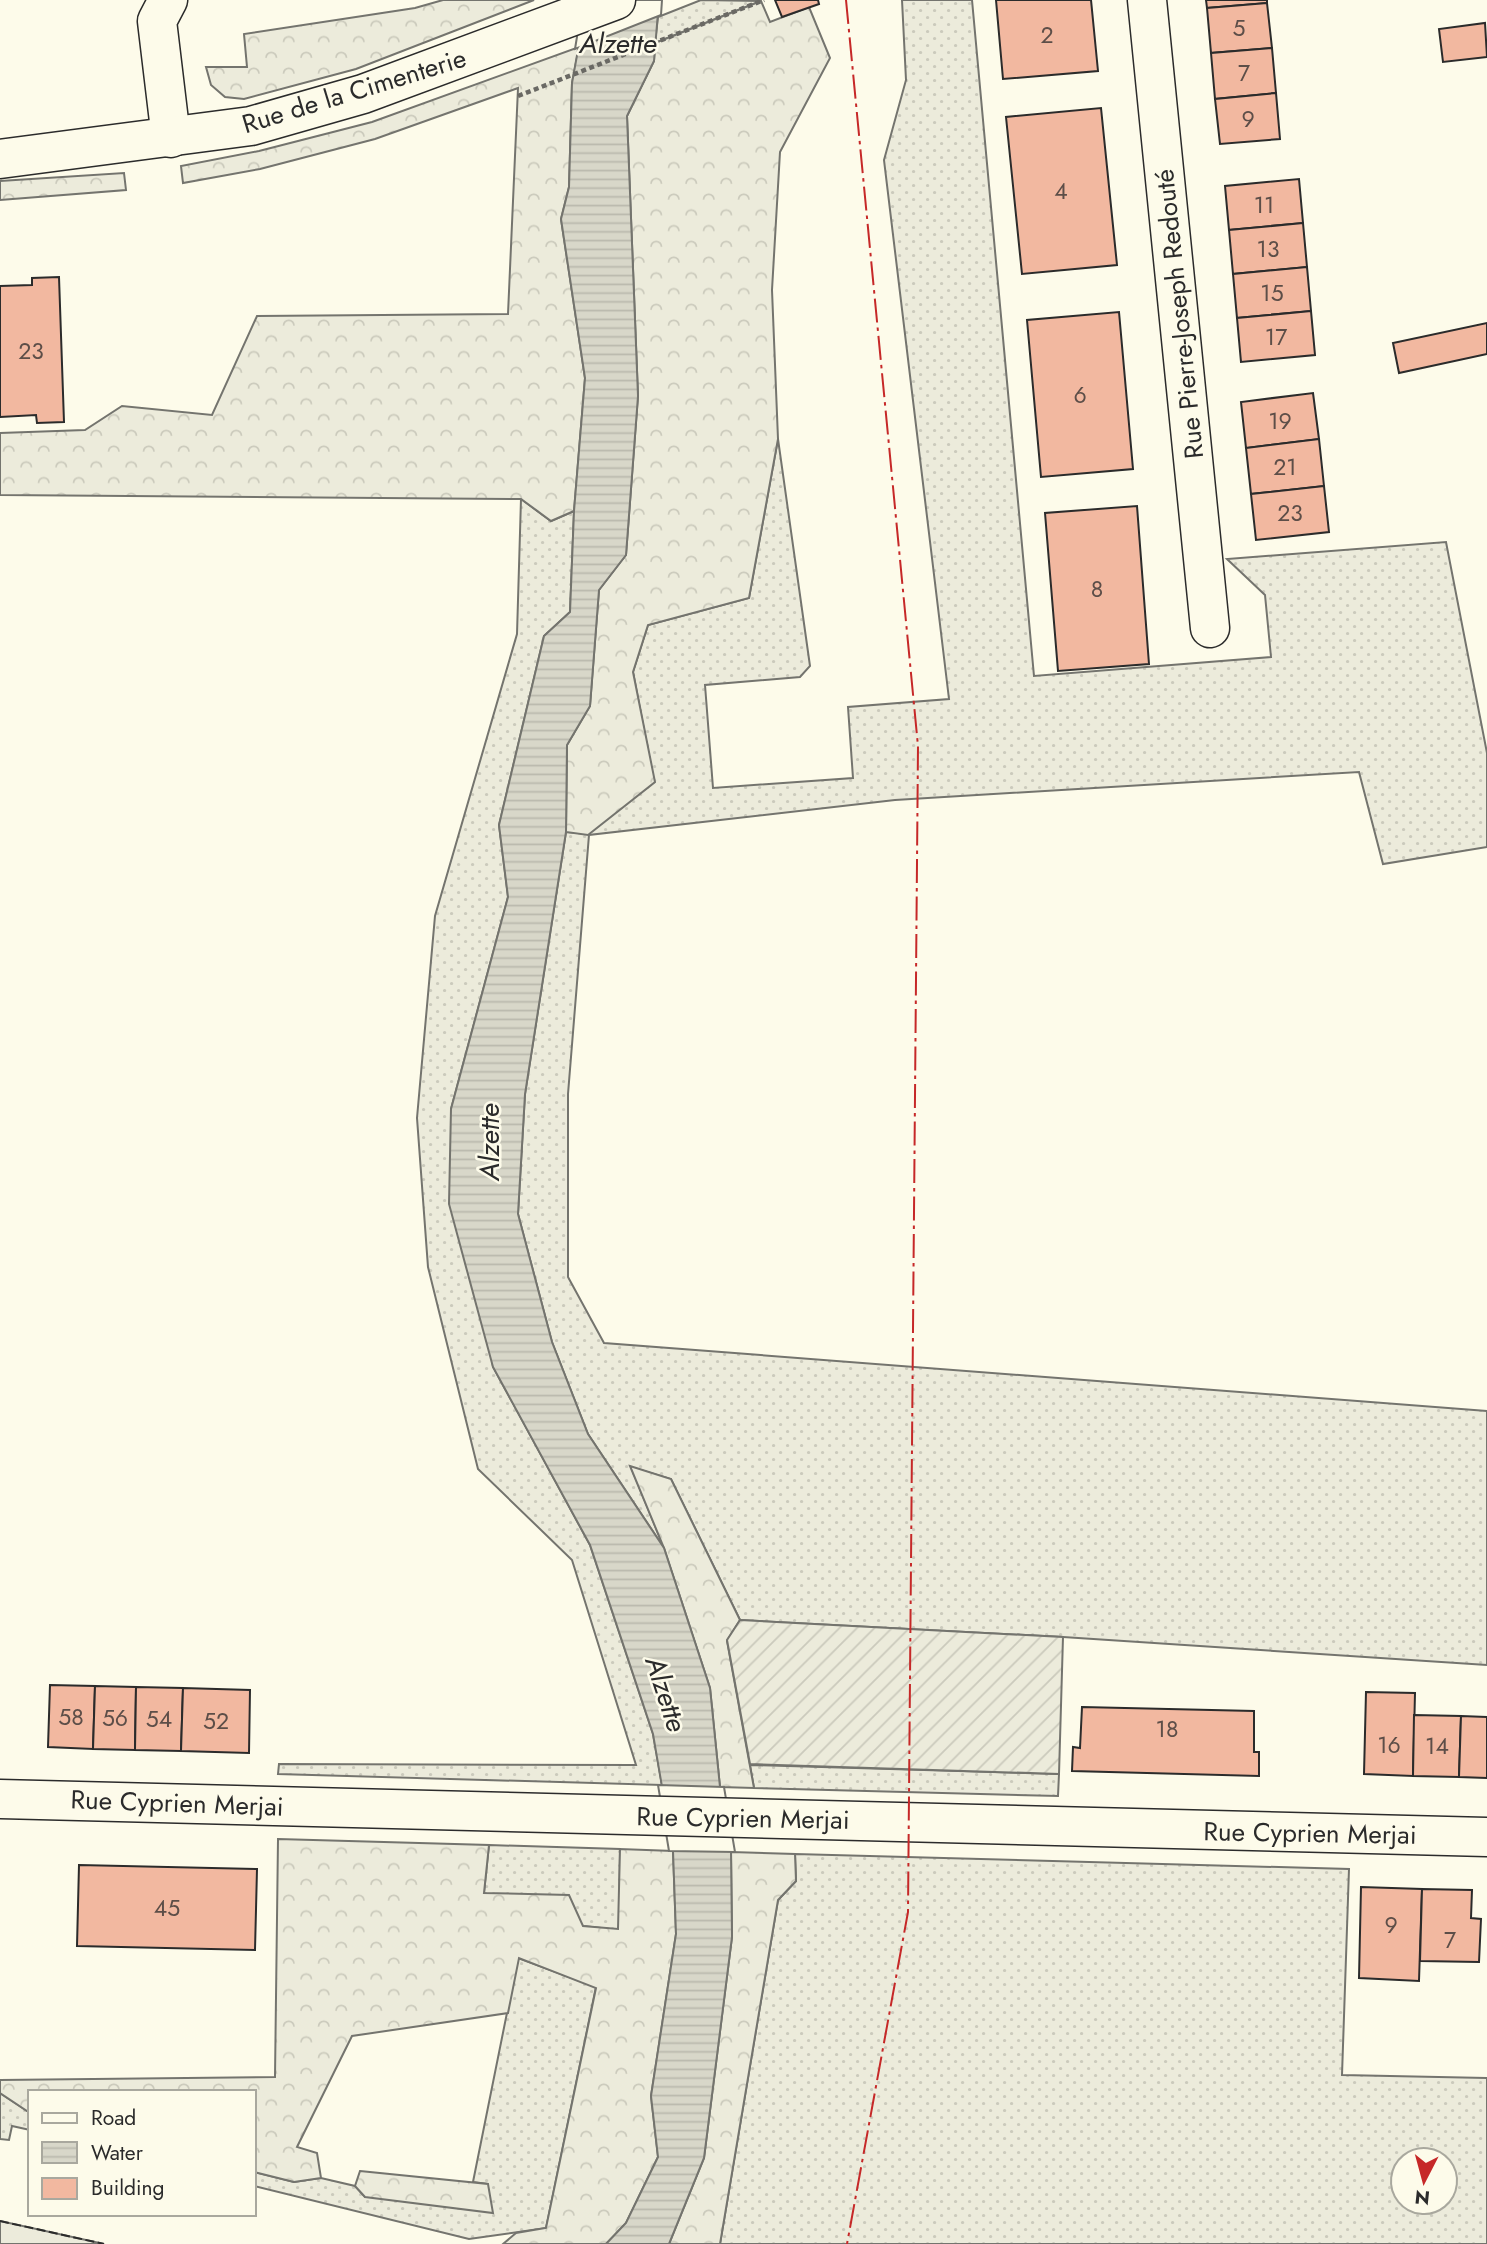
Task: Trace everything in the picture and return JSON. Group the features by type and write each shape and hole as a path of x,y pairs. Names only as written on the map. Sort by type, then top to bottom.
{"street":[{"name":"Rue de la Cimenterie","path":"0,159 251,126 338,101 616,0"},
{"name":"Rue Pierre-Joseph Redouté","path":"1147,0 1210,628"},
{"path":"154,7 171,138"},
{"name":"Rue Cyprien Merjai","path":"0,1798 1487,1837"}],"path":[{"path":"518,96 764,0"}],"green space":[{"path":"443,0 534,0 356,69 244,99 225,97 211,85 206,67 247,67 244,34 415,8"},
{"path":"701,0 761,1 655,43 658,17"},
{"path":"902,0 972,0 1034,676 1271,657 1265,595 1227,559 1446,542 1487,753 1487,847 1383,864 1359,772 895,800 589,835 568,1094 568,1277 604,1343 1487,1411 1487,1665 1063,1637 740,1620 671,1479 631,1467 664,1548 588,1434 552,1342 518,1214 525,1094 566,832 588,834 654,782 633,672 648,625 749,598 778,439 810,666 800,677 705,685 713,788 853,778 848,707 949,699 884,160 906,80"},
{"path":"761,1 770,22 809,7 830,58 780,152 772,290 778,439 749,598 648,625 633,672 655,782 588,835 566,832 567,745 590,706 599,590 626,555 638,396 627,116 654,61 655,43"},
{"path":"579,47 572,83 569,187 561,219 585,378 574,511 551,521 521,499 0,495 0,433 85,430 122,406 212,415 257,316 508,314 518,88 375,139 260,169 183,183 181,166 259,151 372,122"},
{"path":"124,173 126,190 0,200 0,181"},
{"path":"521,499 551,521 574,511 570,612 544,636 499,825 508,897 451,1109 493,1367 590,1545 653,1734 662,1785 278,1774 279,1764 636,1765 572,1560 478,1469 428,1267 417,1118 435,916 517,634"},
{"path":"630,1466 671,1479 740,1620 727,1641 754,1788 720,1787 710,1688 664,1548"},
{"path":"740,1620 1063,1637 1059,1774 750,1764 727,1640"},
{"path":"750,1765 1059,1774 1058,1796 754,1788"},
{"path":"278,1839 489,1845 484,1893 569,1895 583,1926 618,1929 620,1849 673,1851 676,1934 651,2096 658,2157 626,2223 606,2244 503,2244 516,2233 546,2228 596,1988 519,1958 508,2013 352,2036 297,2147 317,2153 321,2178 294,2182 256,2172 256,2090 28,2090 28,2112 0,2093 0,2080 275,2077"},
{"path":"489,1845 620,1849 619,1930 583,1926 484,1893"},
{"path":"731,1852 795,1854 796,1881 778,1900 720,2244 669,2244 704,2158 732,1937"},
{"path":"795,1854 1349,1869 1342,2075 1487,2078 1487,2244 720,2244 778,1900 796,1881"},
{"path":"518,1958 596,1987 546,2228 469,2239 256,2186 256,2172 294,2182 321,2178 355,2186 365,2197 488,2184 473,2182"},
{"path":"0,2093 28,2112 28,2130 12,2126 9,2140 0,2139"},
{"path":"360,2171 488,2184 493,2213 365,2197 355,2186"},
{"path":"0,2221 104,2244 0,2244"}],"water":[{"name":"Alzette","path":"587,0 659,0 654,61 627,116 638,396 626,555 599,590 590,706 567,745 566,832 525,1094 518,1214 552,1342 588,1434 664,1548 710,1688 720,1787 731,1852 732,1937 704,2158 669,2244 606,2244 626,2223 658,2157 651,2096 676,1934 673,1851 653,1734 590,1545 493,1367 449,1204 451,1109 508,897 499,825 544,636 570,612 574,511 585,378 561,219 569,187 572,83"}],"pier":[{"path":"583,0 662,0 661,15 575,49"},
{"path":"658,1785 724,1787 735,1852 669,1851"}],"building":[{"path":"775,0 818,0 819,4 782,17"},
{"path":"996,0 1091,0 1098,71 1003,79"},
{"path":"1206,0 1267,0 1267,3 1207,8"},
{"path":"1267,3 1272,48 1211,53 1207,8"},
{"path":"1485,23 1487,57 1443,62 1439,29"},
{"path":"1272,48 1276,93 1215,99 1211,53"},
{"path":"1276,93 1280,139 1220,144 1215,99"},
{"path":"1101,108 1117,265 1022,274 1006,117"},
{"path":"1299,179 1303,223 1229,230 1225,186"},
{"path":"1303,223 1307,267 1233,274 1229,230"},
{"path":"1307,267 1311,311 1237,318 1233,274"},
{"path":"59,277 64,422 37,423 36,415 0,417 0,286 32,285 32,278"},
{"path":"1311,311 1315,355 1241,362 1237,318"},
{"path":"1119,312 1133,469 1041,477 1027,320"},
{"path":"1487,323 1487,354 1399,373 1393,343"},
{"path":"1313,393 1319,439 1246,448 1241,402"},
{"path":"1319,439 1324,486 1251,494 1246,448"},
{"path":"1324,486 1329,532 1256,540 1251,494"},
{"path":"1137,506 1149,664 1058,671 1045,513"},
{"path":"50,1685 95,1686 93,1749 48,1747"},
{"path":"95,1686 136,1687 135,1750 93,1749"},
{"path":"136,1687 183,1688 181,1751 135,1750"},
{"path":"183,1688 250,1690 249,1753 181,1751"},
{"path":"1366,1692 1415,1693 1413,1776 1364,1774"},
{"path":"1082,1707 1254,1711 1254,1752 1259,1752 1259,1776 1072,1771 1073,1747 1080,1748"},
{"path":"1414,1715 1461,1716 1459,1777 1413,1776"},
{"path":"1461,1716 1487,1717 1487,1778 1459,1777"},
{"path":"79,1865 257,1869 255,1950 77,1946"},
{"path":"1361,1887 1422,1889 1419,1981 1359,1978"},
{"path":"1422,1889 1472,1890 1471,1918 1481,1919 1479,1962 1420,1961"}],"fence":[{"path":"0,2221 104,2244"}],"power":[{"path":"846,0 918,746 908,1912 847,2244"}]}
